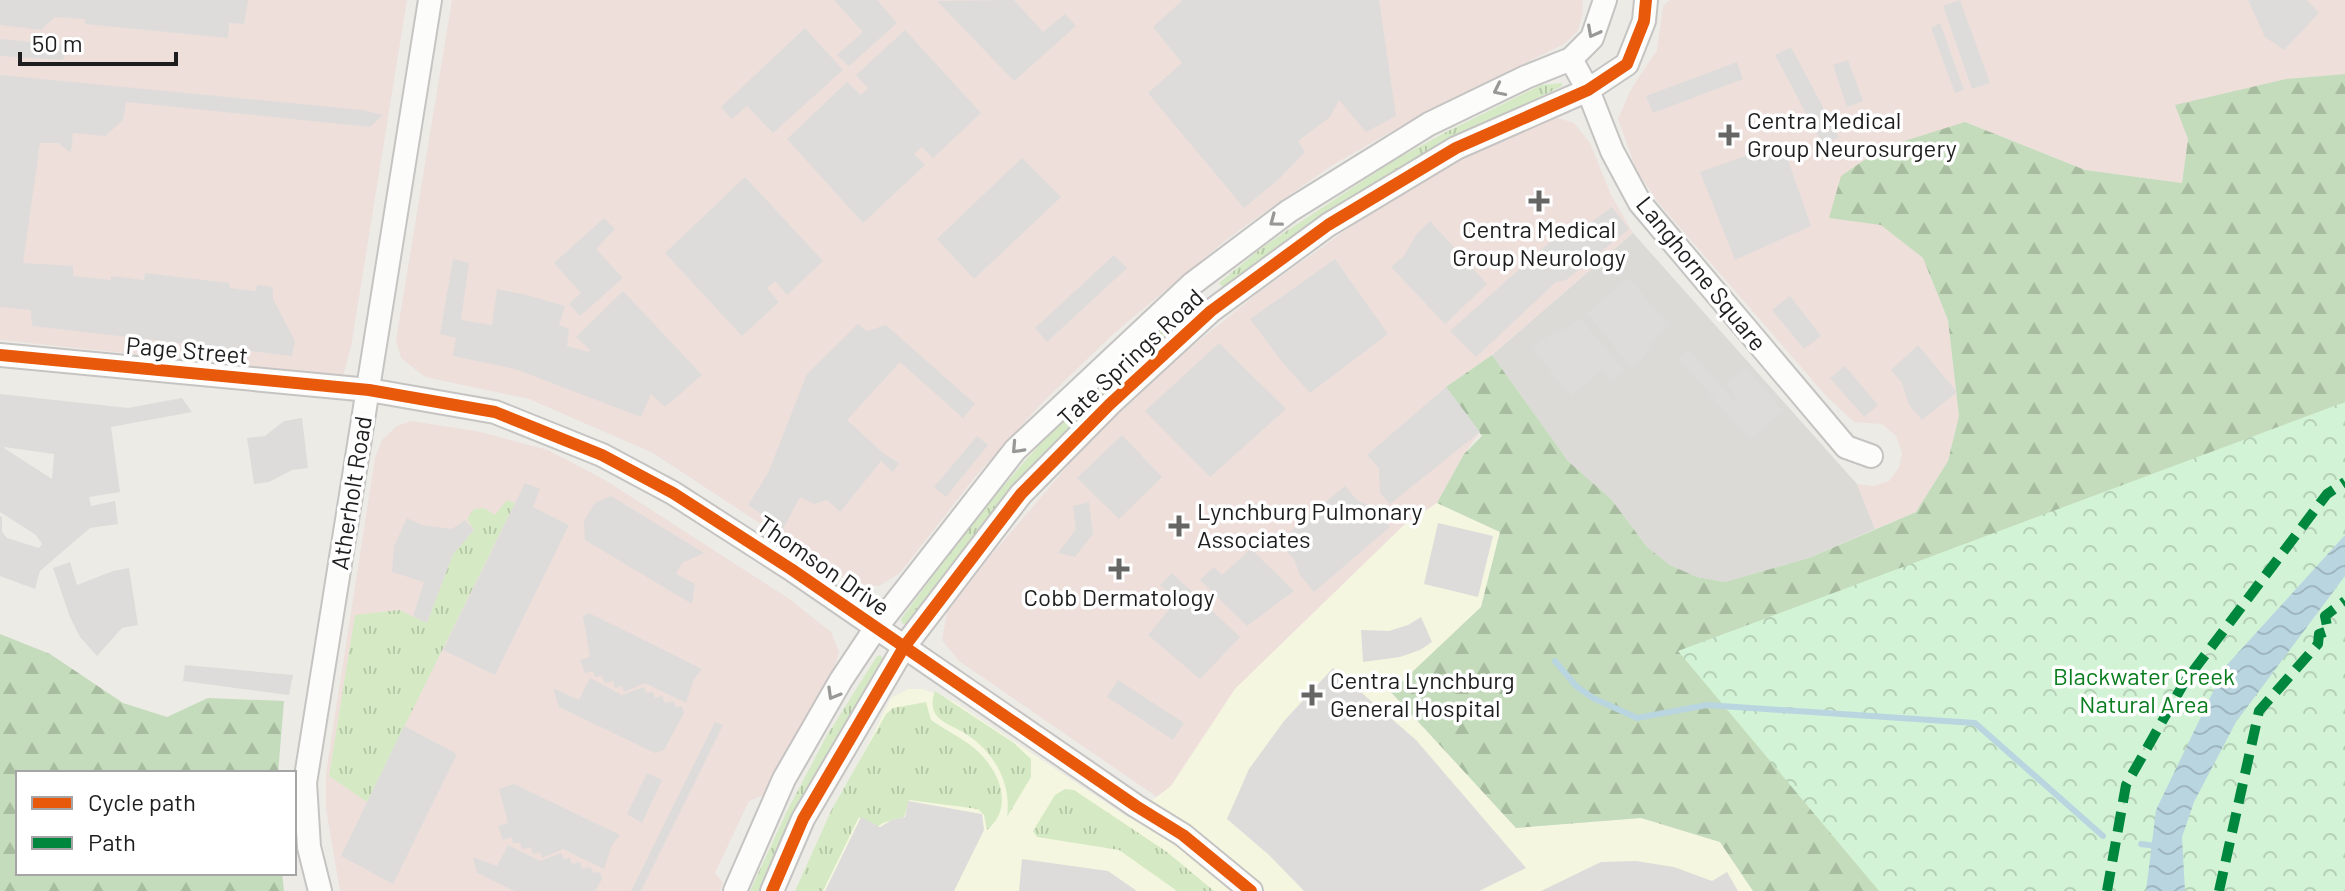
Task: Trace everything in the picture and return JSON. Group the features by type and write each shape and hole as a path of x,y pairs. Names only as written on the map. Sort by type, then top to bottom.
{"street":[{"name":"Atherholt Road","path":"320,891 309,847 305,783 430,0"},
{"name":"Tate Springs Road","path":"735,891 784,779 841,680 875,629 1015,450 1192,284 1289,211 1429,124 1571,59 1592,38 1605,0"},
{"name":"Tate Springs Road","path":"772,891 803,819 904,647 1021,494 1110,404 1211,311 1328,225 1456,148 1588,90 1627,64 1644,21 1646,0"},
{"name":"Langhorne Square","path":"1571,59 1588,90 1612,151 1640,203 1846,447 1871,456"},
{"name":"Page Street","path":"0,355 369,390"},
{"name":"Thomson Drive","path":"369,390 495,412 602,455 673,493 742,536 1183,835 1251,891"}],"shaded area":[{"path":"0,0 407,0 351,347 343,376 0,340"},
{"path":"0,0 248,0 244,24 229,23 228,38 85,24 85,19 55,17 41,30 0,25"},
{"path":"452,0 1583,0 1578,31 1564,44 1420,115 1331,166 1231,236 1112,335 1042,403 975,477 900,573 879,586 852,584 653,453 529,399 425,377 401,358 396,340"},
{"path":"834,0 877,0 897,23 849,66 837,55 863,32"},
{"path":"1014,0 1043,32 1065,14 1076,26 1014,81 937,1"},
{"path":"1183,0 1379,0 1396,116 1366,132 1339,100 1330,117 1298,141 1305,152 1244,208 1148,93 1182,63 1153,27"},
{"path":"1670,0 2345,0 2345,74 2286,79 2188,139 2182,183 2085,170 1965,122 1829,218 1881,224 1923,258 1948,320 1959,416 1948,461 1916,512 1875,529 1857,484 1873,486 1889,481 1899,468 1902,453 1896,436 1882,424 1854,422 1827,397 1656,200 1636,169 1618,119 1630,91 1657,50 1663,6"},
{"path":"1960,0 1990,83 1972,89 1943,6"},
{"path":"2248,0 2307,0 2319,13 2284,50 2265,37"},
{"path":"1940,23 1964,90 1955,93 1931,28"},
{"path":"805,28 843,70 773,133 747,106 732,119 721,107"},
{"path":"905,30 981,113 933,158 922,147 914,154 925,165 863,223 787,139 847,82 861,95 868,88 856,75"},
{"path":"0,39 65,45 69,49 62,60 0,56"},
{"path":"1791,47 1839,137 1823,145 1775,55"},
{"path":"1848,60 1863,101 1847,107 1833,65"},
{"path":"1737,62 1743,79 1653,113 1646,96"},
{"path":"0,75 363,110 383,115 370,127 126,102 123,120 105,136 73,133 71,153 58,143 40,143 23,263 73,266 73,276 111,280 111,276 144,280 145,273 229,283 230,288 256,291 257,285 273,287 273,299 295,341 292,356 32,326 31,310 0,307"},
{"path":"1555,117 1574,123 1590,143 1611,195 1633,233 1492,355 1446,387 1480,432 1437,503 1403,526 1235,689 1171,786 1157,797 959,661 942,640 947,612 1089,441 1190,348 1258,293 1363,218 1455,161 1536,121"},
{"path":"1782,143 1811,226 1735,260 1700,172"},
{"path":"1022,158 1061,197 974,279 937,239"},
{"path":"745,177 823,261 787,295 775,281 767,288 779,302 742,336 665,253"},
{"path":"1612,207 1629,229 1566,280 1556,282 1476,357 1450,331 1569,225 1575,234"},
{"path":"604,218 615,229 596,249 623,278 580,316 569,304 581,293 554,263"},
{"path":"1430,221 1487,284 1445,324 1391,267 1404,256 1416,235"},
{"path":"1633,233 1857,484 1875,529 1809,558 1725,582 1697,577 1670,565 1647,547 1611,499 1568,461 1492,355"},
{"path":"1114,255 1127,268 1047,342 1035,328"},
{"path":"453,259 469,263 461,320 492,325 497,289 526,295 565,306 559,325 569,329 567,346 588,352 590,350 576,337 623,291 702,375 665,407 651,394 641,417 515,369 453,356 456,338 440,334"},
{"path":"1335,259 1388,334 1310,393 1250,319"},
{"path":"1629,278 1669,326 1656,336 1643,358 1632,368 1587,313"},
{"path":"1790,296 1821,336 1804,349 1772,310"},
{"path":"1580,318 1624,371 1613,380 1603,370 1571,395 1533,349 1548,336 1569,327"},
{"path":"858,324 867,331 886,325 975,404 963,418 900,362 847,420 883,453 899,463 893,472 881,461 840,512 827,500 814,504 800,497 783,529 748,505 768,473 807,374"},
{"path":"1219,343 1286,409 1210,477 1145,411"},
{"path":"1918,345 1957,392 1922,420 1909,405 1902,383 1891,370"},
{"path":"1688,349 1733,401 1738,397 1726,383 1746,368 1783,411 1750,439 1678,358"},
{"path":"1845,366 1878,405 1864,417 1830,378"},
{"path":"1446,387 1480,432 1390,504 1380,493 1379,468 1367,455"},
{"path":"0,394 128,408 182,398 192,412 111,427 120,492 89,497 91,506 115,501 118,524 90,528 40,571 35,589 0,576 0,516 2,532 7,538 39,548 42,544 36,535 0,512","holes":["4,447 54,454 52,479"]},
{"path":"302,418 308,468 292,470 269,482 254,484 247,438 265,436 284,421"},
{"path":"411,421 476,431 548,450 605,480 788,598 831,632 839,652 832,675 764,795 749,801 715,873 723,883 720,891 340,891 326,809 326,773 375,458 382,440 397,426"},
{"path":"1122,435 1162,477 1119,519 1077,478"},
{"path":"977,436 988,445 946,497 934,487"},
{"path":"525,483 540,489 533,507 569,525 495,675 443,650"},
{"path":"1345,486 1357,500 1378,511 1390,527 1314,592 1300,575 1294,559 1278,542"},
{"path":"611,496 704,553 682,563 676,574 695,584 692,604 585,540 584,521 595,503"},
{"path":"1089,502 1093,534 1075,557 1058,553 1076,529 1073,506"},
{"name":"Centra Lynchburg General Hospital","path":"1437,503 1500,532 1481,607 1391,693 1516,828 1641,818 1720,842 1753,891 799,891 822,837 891,698 908,689 923,689 953,701 1129,818 1171,786 1235,689 1403,526"},
{"path":"407,518 421,525 452,529 465,520 474,530 453,554 427,623 413,616 424,582 392,572 394,546"},
{"path":"1438,523 1493,536 1478,597 1424,584"},
{"path":"1251,549 1294,591 1247,626 1200,580 1214,567 1222,575"},
{"path":"70,562 77,585 129,568 138,625 122,628 97,656 80,637 70,617 53,568"},
{"path":"1172,573 1240,637 1200,679 1148,635 1177,600 1160,585"},
{"path":"589,613 702,669 694,679 686,703 645,683 624,692 622,686 615,688 613,681 605,683 602,676 595,677 593,671 585,673 580,660 590,657 583,616"},
{"path":"1421,617 1432,642 1400,657 1363,662 1361,630 1389,631"},
{"path":"185,665 293,675 289,695 183,681"},
{"path":"1333,668 1416,740 1526,868 1479,891 1304,891 1227,819 1249,769 1284,721"},
{"path":"590,678 622,695 644,687 646,693 653,692 655,698 662,696 665,703 673,701 676,707 682,706 684,713 664,750 655,753 559,707 553,688 579,700"},
{"path":"1118,680 1184,723 1173,740 1107,697"},
{"path":"715,722 723,725 641,891 631,891"},
{"path":"404,726 457,754 393,884 341,856"},
{"path":"647,773 662,780 642,823 627,814"},
{"path":"514,784 620,835 612,845 604,869 563,849 542,858 540,852 533,854 531,847 522,849 520,843 513,843 511,837 503,840 498,826 508,823 499,789"},
{"path":"908,801 982,814 984,830 954,891 825,891 861,817 880,827 905,817"},
{"path":"508,845 540,861 561,853 564,859 570,858 572,864 580,862 582,869 591,867 593,873 600,872 602,879 595,891 515,891 477,873 473,857 497,866"},
{"path":"1022,859 1108,871 1137,891 1019,891"},
{"path":"1636,861 1674,867 1712,881 1727,872 1738,891 1541,891 1601,862"}],"green space":[{"path":"2345,74 2345,535 2146,891 1753,891 1720,842 1641,818 1516,828 1391,692 1481,607 1500,532 1437,503 1464,454 1482,436 1446,387 1492,355 1568,461 1611,499 1647,547 1670,565 1697,577 1725,582 1809,558 1916,512 1948,461 1959,416 1948,320 1923,258 1881,225 1829,218 1841,176 1882,148 1965,122 2085,170 2182,183 2188,139 2175,105 2286,79"},
{"path":"1562,83 1562,86 1450,142 1224,288 1219,283 1264,246 1393,161 1541,85"},
{"path":"1183,309 1191,313 1189,318 1124,375 1042,459 910,623 902,623 901,619 949,555 1033,452 1087,396"},
{"name":"Blackwater Creek Natural Area","path":"2345,402 2345,891 1879,891 1678,651"},
{"path":"507,500 515,503 367,802 329,776 355,615 399,610 427,623 453,554 474,530 467,519 474,509 484,508 495,515"},
{"path":"0,634 50,654 123,703 167,717 208,698 284,701 278,771 16,771 16,875 282,875 284,891 0,891"},
{"path":"880,655 885,661 820,774 762,891 750,891 826,737"},
{"path":"935,691 1014,743 1031,759 1031,777 1007,817 1006,791 998,768 974,739 936,715 932,703"},
{"path":"926,702 931,720 983,756 996,776 1002,799 996,820 987,830 984,815 978,809 909,800 904,817 875,828 859,817 823,891 795,891 832,809 886,714 893,708"},
{"path":"1065,789 1074,790 1167,852 1214,891 1177,891 1119,850 1037,837 1033,831 1055,795"}],"water":[{"path":"2345,535 2345,576 2236,722 2194,802 2182,837 2185,891 2146,891 2156,810 2225,667"}],"waterway":[{"path":"1555,661 1576,686 1593,698 1637,718 1707,705 1975,723 2103,836"},
{"path":"2141,844 2157,846"}],"marked path":[{"path":"2107,891 2126,785 2184,683 2327,494 2345,482"},
{"path":"2219,891 2259,711 2318,644 2319,634 2328,631 2325,616 2345,601"}],"cycle path":[{"path":"772,891 803,819 904,647 1021,494 1110,404 1211,311 1328,225 1456,148 1588,90 1627,64 1644,21 1646,0"},
{"path":"0,355 369,390 495,412 602,455 673,493 791,569 1183,835 1251,891"}],"place":[{"name":"Centra Medical Group Neurosurgery","path":"1729,135"},
{"name":"Centra Medical Group Neurology","path":"1539,201"},
{"name":"Lynchburg Pulmonary Associates","path":"1179,526"},
{"name":"Cobb Dermatology","path":"1119,569"},
{"name":"Centra Lynchburg General Hospital","path":"1312,695"}]}
